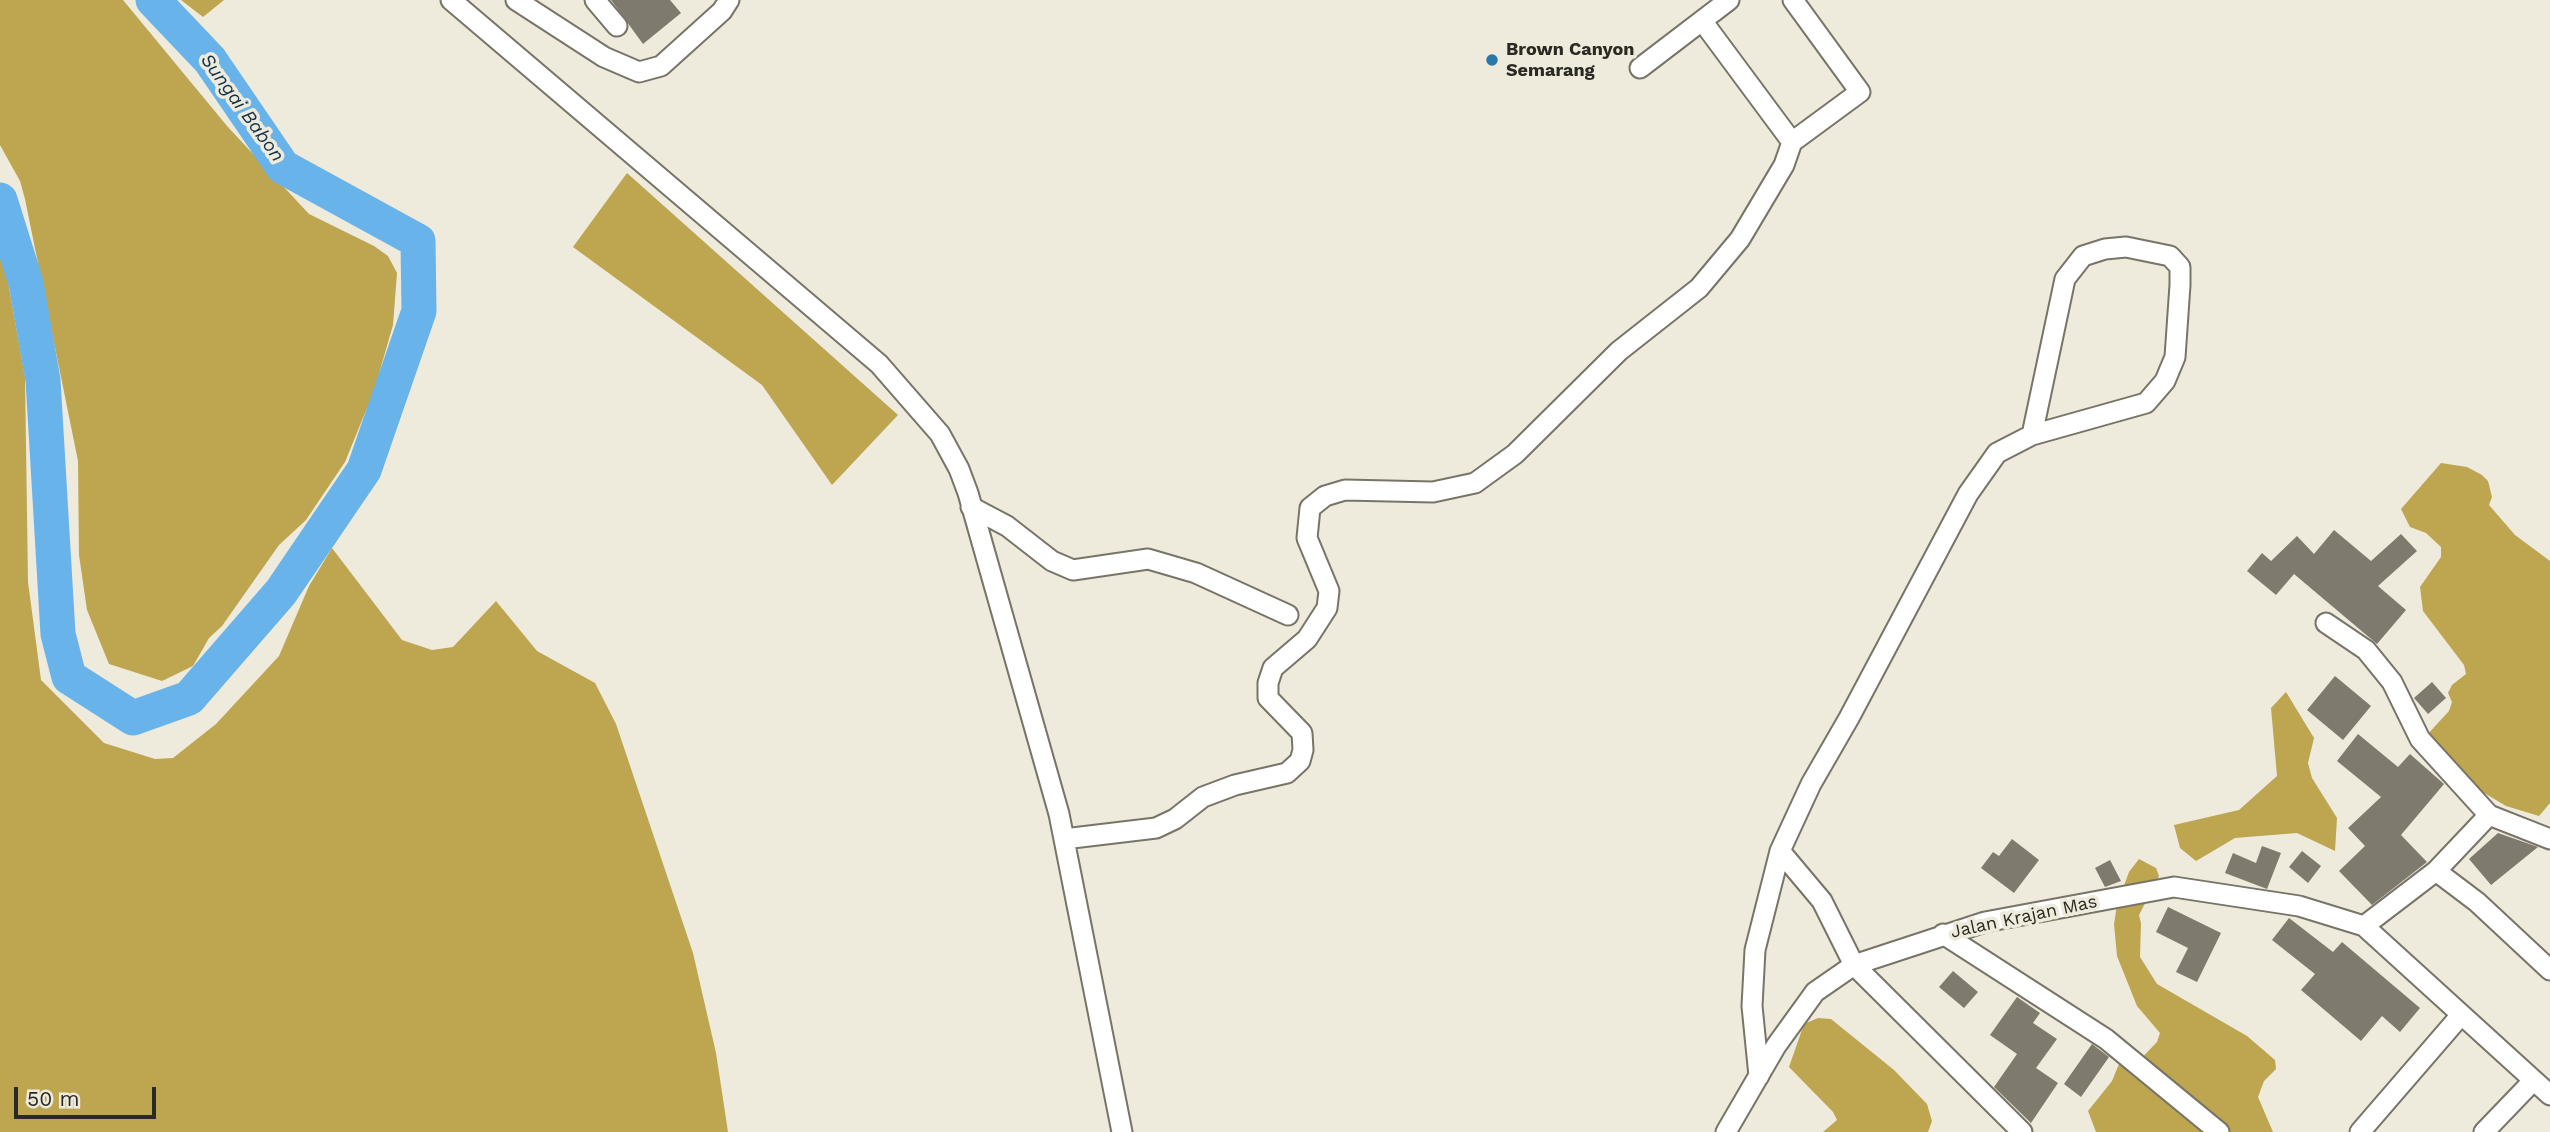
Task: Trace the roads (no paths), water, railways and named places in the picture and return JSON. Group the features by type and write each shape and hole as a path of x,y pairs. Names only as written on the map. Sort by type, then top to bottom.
{"street":[{"path":"451,0 879,364 940,434 959,469 971,507 1064,839 1122,1132"},
{"path":"516,0 604,57 639,72 661,66 722,11 729,0"},
{"path":"595,0 617,26"},
{"path":"1640,68 1729,0"},
{"path":"1064,839 1156,828 1175,819 1203,797 1235,785 1287,773 1300,761 1304,750 1302,733 1268,698 1268,683 1273,668 1307,639 1327,608 1329,592 1307,538 1310,508 1325,496 1345,490 1454,489 1475,483 1498,468 1619,351 1699,288 1740,239 1758,211 1784,165 1792,142 1860,92 1793,0"},
{"path":"1703,22 1792,142"},
{"path":"1759,1076 1752,1006 1755,950 1780,851 1811,784 1968,494 1997,453 2032,435 2146,402 2165,381 2175,356 2180,285 2180,267 2170,256 2126,247 2105,249 2083,256 2065,279 2032,435"},
{"path":"971,507 1007,526 1052,561 1073,570 1148,559 1196,573 1288,615"},
{"path":"2326,623 2366,650 2392,682 2420,739 2489,815 2550,839"},
{"path":"2489,815 2437,872 2364,926 2550,1095"},
{"path":"1780,851 1822,901 1854,965 2022,1132"},
{"path":"2437,872 2477,902 2550,970"},
{"name":"Jalan Krajan Mas","path":"1729,1131 1776,1046 1815,992 1854,965 1943,934 1985,922 2174,887 2299,906 2364,926"},
{"path":"1943,934 2106,1040 2219,1132"},
{"path":"2360,1132 2461,1015"},
{"path":"2484,1132 2532,1081"}],"waterway":[{"name":"Sungai Babon","path":"0,200 26,283 43,380 58,634 69,677 133,718 189,698 281,592 364,470 419,311 418,241 283,167 210,60 153,0"}],"place":[{"name":"Brown Canyon Semarang","path":"1492,60"}]}
